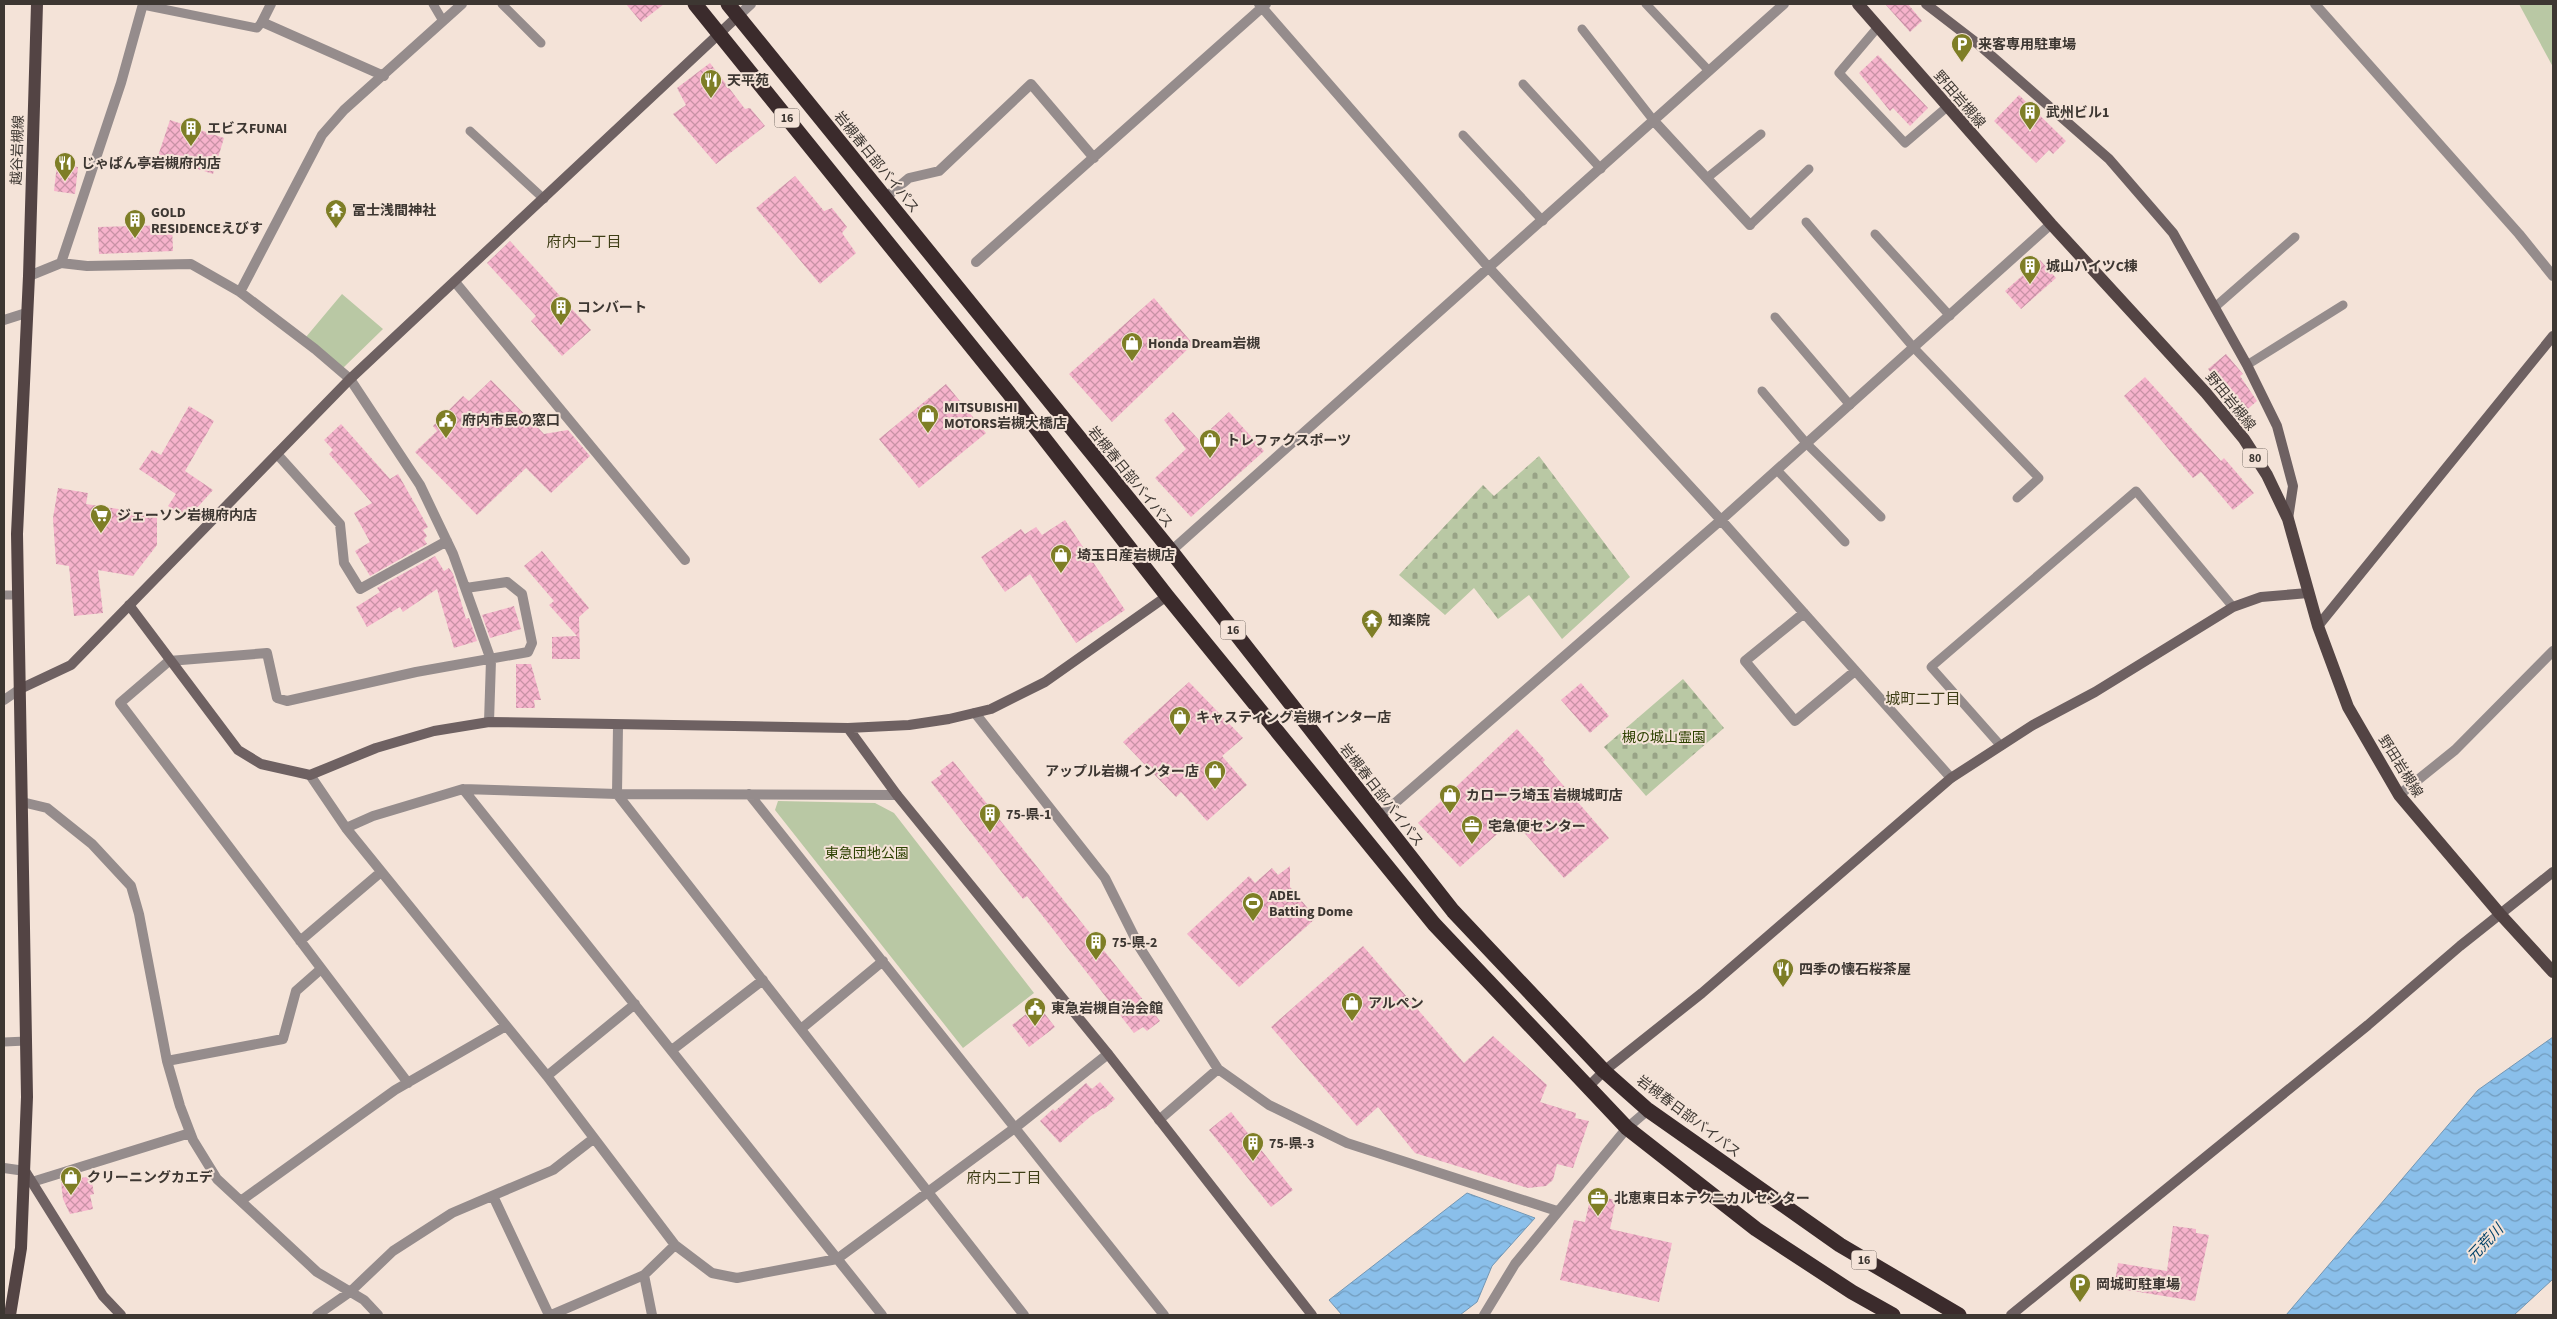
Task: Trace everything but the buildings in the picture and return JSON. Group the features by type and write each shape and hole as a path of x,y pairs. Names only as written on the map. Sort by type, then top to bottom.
{"highway":[{"name":"16","path":"696,4 1008,392 1167,596 1434,924 1587,1088 1627,1128 1756,1229 1852,1292 1893,1315"},
{"name":"岩槻春日部バイパス","path":"728,4 1171,552 1453,911 1604,1071 1648,1110 1840,1245 1959,1315"}],"main road":[{"name":"越谷岩槻線","path":"10,1315 29,1177 17,534 29,276 36,4"},
{"name":"野田岩槻線","path":"1858,4 2051,224 2206,393 2244,439 2266,475 2288,519 2318,626 2348,707 2399,795 2500,914 2553,972"}],"street":[{"path":"270,4 262,22 384,76"},
{"path":"240,292 322,136 344,110 462,4"},
{"path":"4,700 71,665 350,379 751,4"},
{"path":"1171,552 1490,269 1784,4"},
{"path":"1926,4 1978,44 2109,159 2173,234 2247,365 2277,426 2293,486 2288,519"},
{"path":"2315,4 2519,234 2553,276"},
{"path":"61,263 120,83 143,5"},
{"path":"976,262 1263,5 1490,269 1722,520 1951,778"},
{"path":"885,198 909,178 939,172 1032,84 1094,158"},
{"path":"1654,121 1750,225"},
{"path":"1379,817 1722,520 2051,224"},
{"path":"29,276 61,263 87,266 191,264 240,292 315,349 350,379 420,485 448,541 491,660 489,722"},
{"path":"455,282 685,560"},
{"path":"4,320 26,313"},
{"path":"2318,626 2553,336"},
{"path":"277,454 340,524 344,563 360,589 448,541"},
{"path":"408,1083 120,702 169,661 267,653 277,698 287,701 416,672 528,652 532,643 522,594 507,582 466,588"},
{"path":"1587,1088 1604,1071 1702,992 1951,778 2034,725 2095,692 2232,607 2261,596 2308,593"},
{"path":"129,605 169,661 238,750 262,764 310,775 376,748 434,731 489,722 618,726 848,728 909,725 975,713 991,709 1045,682 1167,596"},
{"path":"1804,613 1745,661 1795,721 1855,671"},
{"path":"2399,795 2455,750 2553,651"},
{"path":"975,713 1105,878 1140,948 1218,1068 1269,1105 1347,1143 1557,1211"},
{"path":"618,726 617,794 1024,1315"},
{"path":"848,728 897,795 1108,1054 1312,1315"},
{"path":"310,775 346,828 547,1076 675,1245 712,1273 737,1278 837,1259 1016,1127 1108,1054"},
{"path":"346,828 373,816 463,788 617,794 897,795"},
{"path":"463,788 881,1315"},
{"path":"750,794 1164,1315"},
{"path":"22,802 47,808 92,844 131,886 139,914 167,1061 180,1106 190,1133 217,1179 242,1200 317,1272 364,1300 378,1315"},
{"path":"300,941 381,872"},
{"path":"2011,1315 2553,872"},
{"path":"801,1029 883,961"},
{"path":"167,1061 283,1039 296,991 322,969"},
{"path":"672,1050 763,980"},
{"path":"547,1076 635,1004"},
{"path":"242,1200 408,1083 506,1026"},
{"path":"1158,1120 1218,1068"},
{"path":"1484,1315 1515,1264 1557,1211 1627,1128 1648,1110"},
{"path":"4,1168 29,1177 190,1133"},
{"path":"317,1315 350,1292 393,1251 452,1213 553,1170 593,1139"},
{"path":"29,1177 103,1296 121,1315"},
{"path":"493,1196 550,1315 644,1275 675,1245"},
{"path":"644,1275 652,1315"}],"lane":[{"path":"434,4 443,21"},
{"path":"502,4 542,44"},
{"path":"1646,4 1709,71"},
{"path":"143,5 257,28 262,22"},
{"path":"1878,27 1839,73 1906,143 1948,108"},
{"path":"1582,29 1654,121"},
{"path":"1523,84 1601,169"},
{"path":"470,131 544,199"},
{"path":"1707,178 1762,134"},
{"path":"1463,135 1543,221"},
{"path":"1750,225 1809,169"},
{"path":"1806,222 1914,348 2039,478 2017,498"},
{"path":"1875,234 1950,316"},
{"path":"2215,307 2295,236"},
{"path":"2247,365 2343,305"},
{"path":"1775,317 1850,405"},
{"path":"1762,391 1808,444 1881,517"},
{"path":"1777,470 1845,542"},
{"path":"2001,746 1931,667 2136,491 2232,607"},
{"path":"4,594 18,595"},
{"path":"4,1042 26,1041"}],"green space":[{"path":"2519,4 2553,4 2553,67"},
{"path":"342,294 383,329 343,368 306,337"},
{"path":"1539,456 1630,577 1562,639 1529,595 1498,619 1474,588 1445,615 1399,575 1483,485 1494,496"},
{"name":"槻の城山霊園","path":"1683,679 1724,728 1646,796 1604,747"},
{"name":"東急団地公園","path":"778,801 875,803 894,813 1034,993 963,1048 775,810"}],"water":[{"name":"元荒川","path":"2553,1037 2553,1279 2514,1315 2286,1315 2478,1090"},
{"path":"1467,1193 1535,1218 1492,1266 1477,1302 1460,1315 1342,1315 1329,1300"}],"place":[{"name":"来客専用駐車場","path":"1962,63"},
{"name":"天平苑","path":"711,99"},
{"name":"武州ビル1","path":"2030,131"},
{"name":"エビスFUNAI","path":"191,147"},
{"name":"じゃぱん亭岩槻府内店","path":"65,182"},
{"name":"冨士浅間神社","path":"336,229"},
{"name":"GOLD RESIDENCEえびす","path":"135,239"},
{"name":"城山ハイツC棟","path":"2030,285"},
{"name":"コンバート","path":"561,326"},
{"name":"Honda Dream岩槻","path":"1132,362"},
{"name":"MITSUBISHI MOTORS岩槻大橋店","path":"928,434"},
{"name":"府内市民の窓口","path":"446,439"},
{"name":"トレファクスポーツ","path":"1210,459"},
{"name":"ジェーソン岩槻府内店","path":"101,534"},
{"name":"埼玉日産岩槻店","path":"1061,574"},
{"name":"知楽院","path":"1372,639"},
{"name":"キャスティング岩槻インター店","path":"1180,736"},
{"name":"アップル岩槻インター店","path":"1215,790"},
{"name":"カローラ埼玉 岩槻城町店","path":"1450,814"},
{"name":"75-県-1","path":"990,833"},
{"name":"宅急便センター","path":"1472,845"},
{"name":"ADEL Batting Dome","path":"1253,922"},
{"name":"75-県-2","path":"1096,961"},
{"name":"四季の懐石桜茶屋","path":"1783,988"},
{"name":"アルペン","path":"1352,1022"},
{"name":"東急岩槻自治会館","path":"1035,1027"},
{"name":"75-県-3","path":"1253,1162"},
{"name":"クリーニングカエデ","path":"71,1196"},
{"name":"北恵東日本テクニカルセンター","path":"1598,1217"},
{"name":"岡城町駐車場","path":"2080,1303"}],"district":[{"name":"府内一丁目","path":"584,242"},
{"name":"城町二丁目","path":"1923,699"},
{"name":"府内二丁目","path":"1004,1178"}]}
